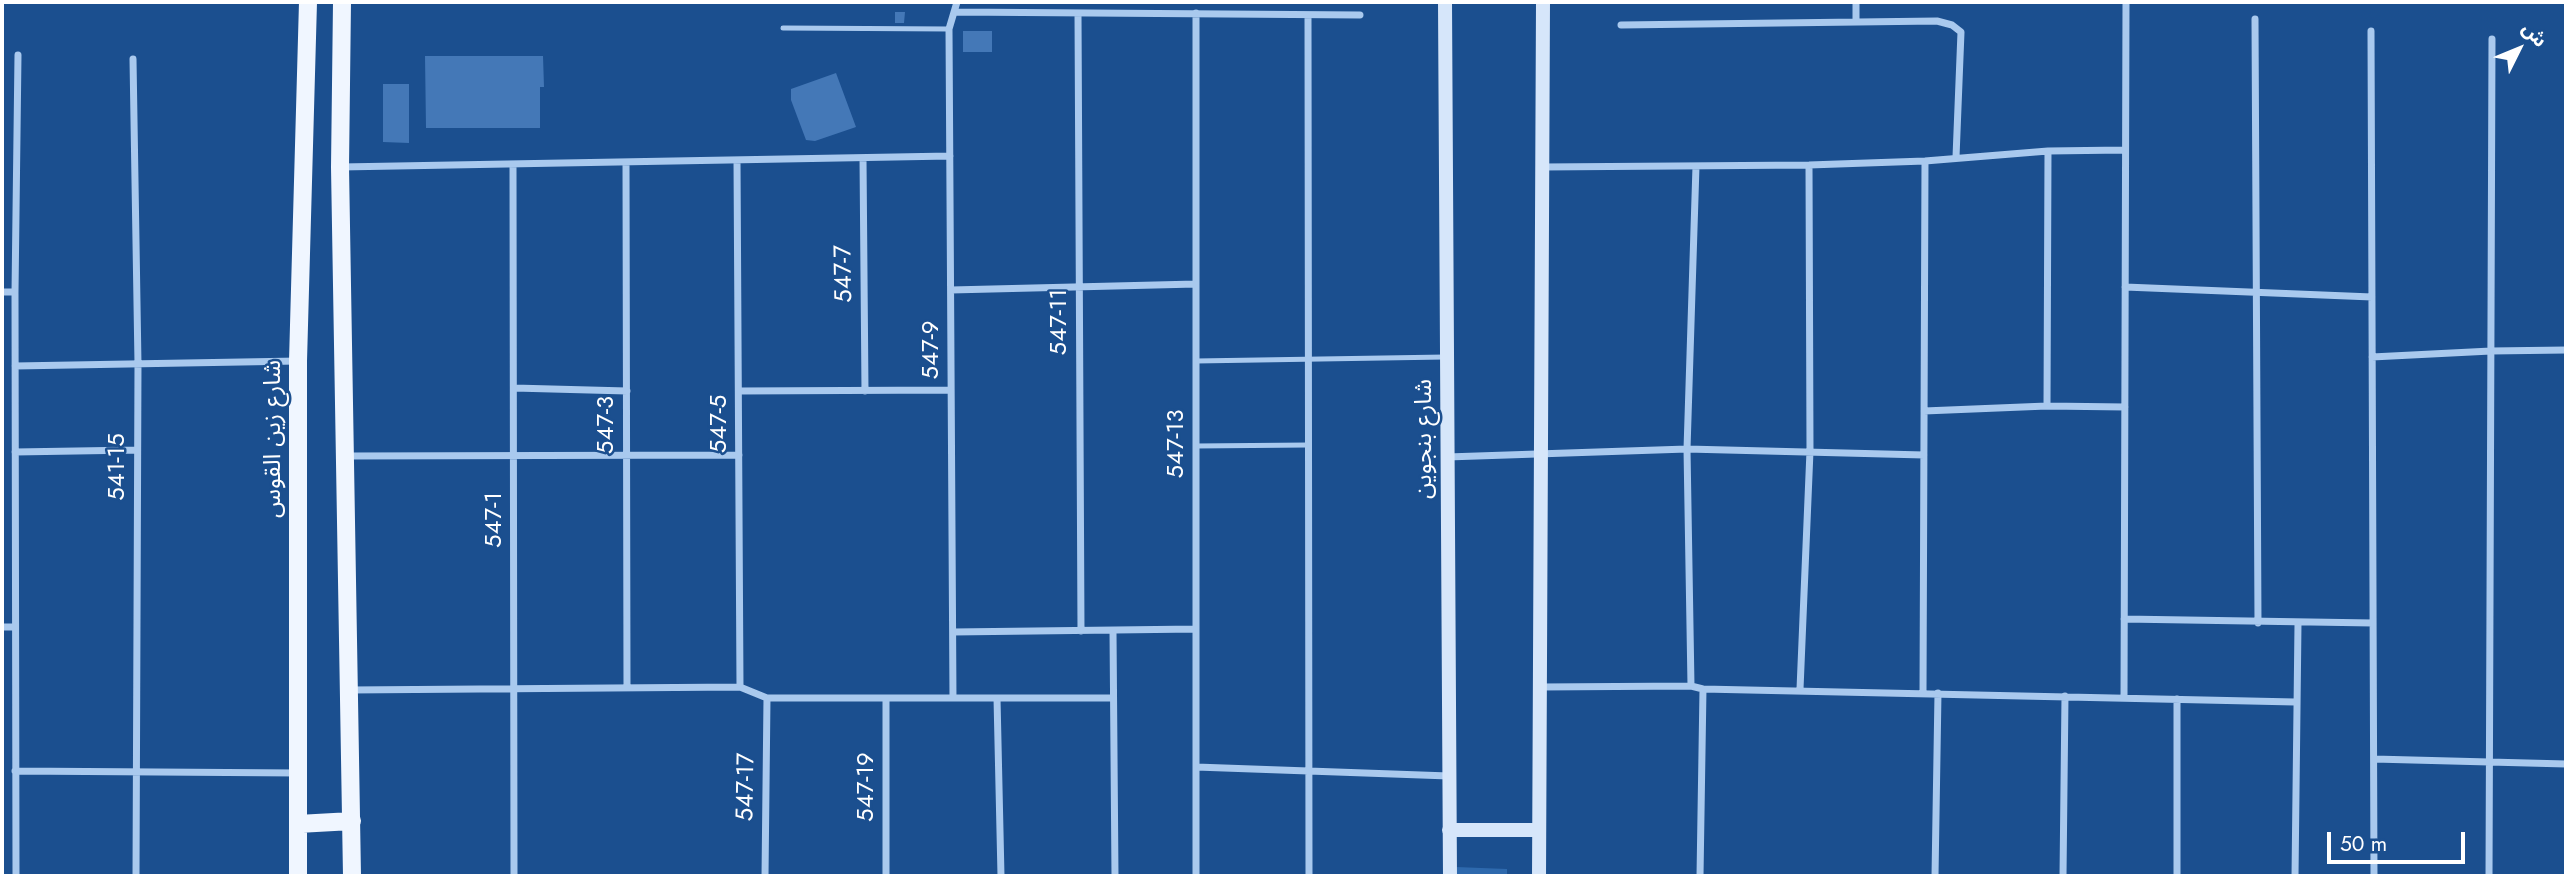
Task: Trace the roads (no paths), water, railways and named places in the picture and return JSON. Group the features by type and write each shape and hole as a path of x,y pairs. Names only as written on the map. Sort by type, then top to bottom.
{"main road":[{"name":"شارع زين القوس","path":"298,876 298,361 308,2"},
{"path":"342,2 340,167 352,876"},
{"path":"298,824 352,821"}],"street":[{"name":"547-9","path":"953,698 949,29 957,2"},
{"name":"شارع بنجوين","path":"1446,2 1450,876"},
{"path":"1539,876 1543,2"},
{"path":"1856,2 1856,21"},
{"path":"2124,698 2126,2"},
{"path":"955,12 1360,15"},
{"name":"547-11","path":"1078,13 1081,631"},
{"name":"547-13","path":"1196,13 1196,876"},
{"path":"1308,15 1309,876"},
{"path":"2255,19 2258,623"},
{"path":"1621,25 1856,21 1937,21 1952,25 1961,32 1956,157"},
{"path":"2371,31 2374,876"},
{"path":"2489,876 2491,39"},
{"path":"16,876 15,292 18,55"},
{"name":"541-15","path":"133,59 138,364 136,876"},
{"path":"1542,167 1809,165 1925,161 2048,151 2124,150"},
{"path":"2047,406 2048,151"},
{"path":"340,167 950,156"},
{"name":"547-7","path":"863,158 865,391"},
{"name":"547-5","path":"737,160 740,687"},
{"path":"1923,693 1925,161"},
{"name":"547-3","path":"626,162 627,688"},
{"name":"547-1","path":"513,164 514,876"},
{"path":"1800,689 1810,451 1809,165"},
{"path":"1691,686 1687,449 1696,166"},
{"path":"951,290 1196,284"},
{"path":"2125,287 2256,290 2372,297"},
{"path":"2,292 15,292"},
{"path":"2372,357 2566,350"},
{"path":"15,366 298,361"},
{"path":"514,388 627,391"},
{"path":"739,391 951,390"},
{"path":"1924,411 2047,406 2125,408"},
{"path":"1447,457 1687,449 1924,455"},
{"path":"15,452 137,450"},
{"path":"346,456 739,455"},
{"path":"2124,619 2373,624"},
{"path":"2295,876 2298,624"},
{"path":"2,627 15,627"},
{"path":"953,632 1196,629"},
{"path":"1113,631 1115,876"},
{"path":"1540,687 1691,686 2295,702"},
{"path":"350,690 740,687 767,698 1112,698"},
{"path":"1700,876 1703,688"},
{"path":"1935,876 1938,693"},
{"path":"2063,876 2065,696"},
{"name":"547-17","path":"765,876 767,698"},
{"name":"547-19","path":"886,698 886,876"},
{"path":"997,698 1001,876"},
{"path":"2177,876 2178,699"},
{"path":"2374,759 2566,764"},
{"path":"1196,767 1449,776"},
{"path":"15,771 299,773"},
{"path":"1449,830 1539,830"}],"lane":[{"path":"783,28 949,29"},
{"path":"1196,361 1447,357"},
{"path":"1196,446 1308,445"}]}
